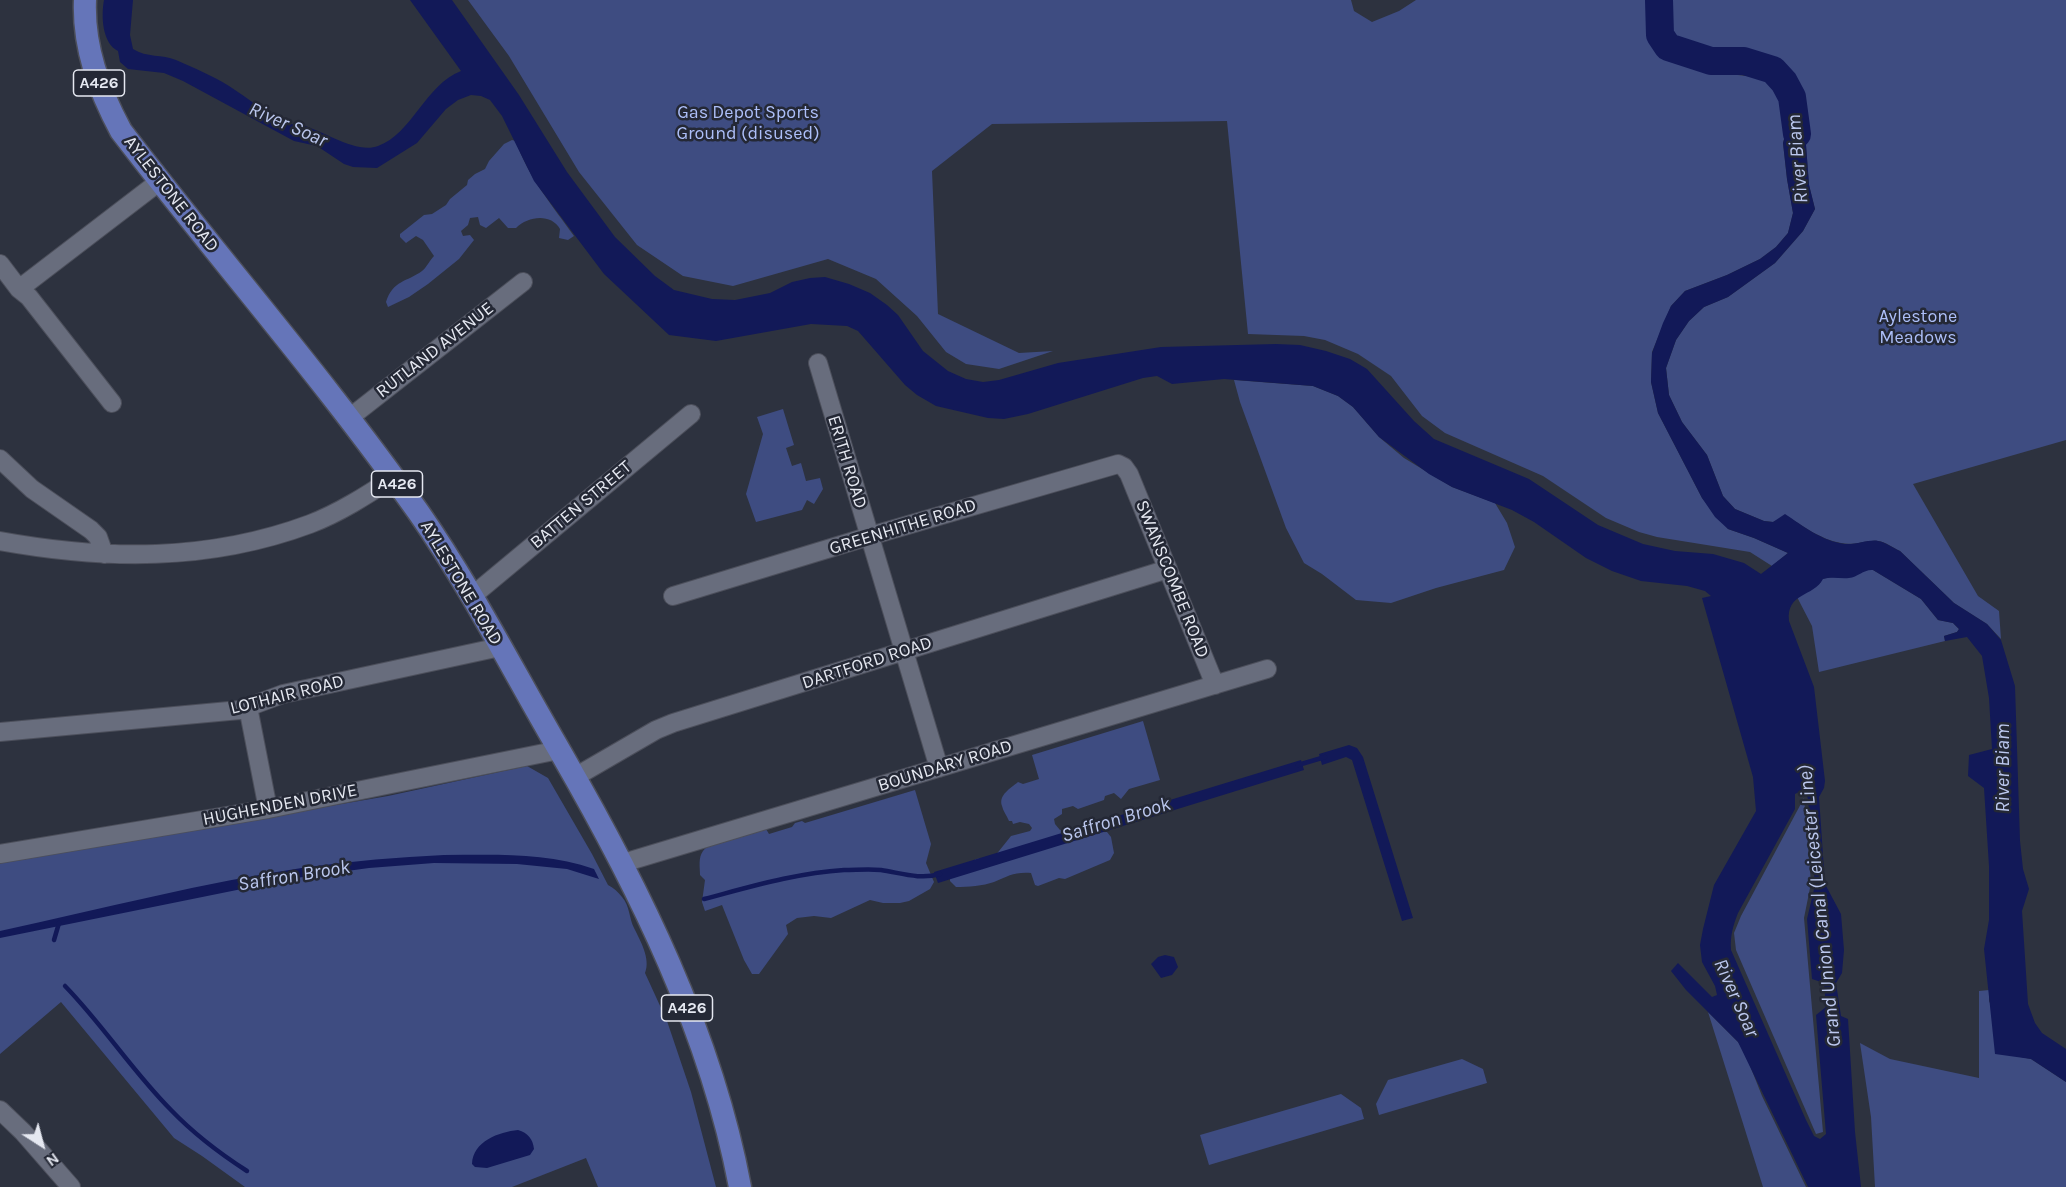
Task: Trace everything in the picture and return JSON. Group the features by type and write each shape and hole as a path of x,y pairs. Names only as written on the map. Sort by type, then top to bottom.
{"main road":[{"name":"AYLESTONE ROAD","path":"84,0 89,54 104,99 121,131 348,419 419,514 471,597 623,863 668,961 702,1047 740,1187"}],"street":[{"path":"19,289 160,181"},
{"path":"0,264 19,289 29,297 112,403"},
{"name":"RUTLAND AVENUE","path":"348,419 523,282"},
{"name":"ERITH ROAD","path":"818,363 939,768"},
{"name":"BATTEN STREET","path":"471,597 691,414"},
{"path":"0,459 32,489 92,530 98,537 104,554"},
{"name":"GREENHITHE ROAD","path":"673,596 1111,465 1118,464 1124,467 1129,474"},
{"name":"SWANSCOMBE ROAD","path":"1129,474 1215,685"},
{"path":"0,541 70,552 104,554 193,552 237,546 310,524 333,514 393,478"},
{"name":"DARTFORD ROAD","path":"575,777 656,730 673,723 1168,569"},
{"name":"LOTHAIR ROAD","path":"0,732 240,710 283,694 500,647"},
{"name":"BOUNDARY ROAD","path":"623,863 1267,669"},
{"path":"248,707 268,809"},
{"name":"HUGHENDEN DRIVE","path":"0,854 268,809 559,750"},
{"path":"0,1110 37,1146 71,1187"}],"green space":[{"name":"Gas Depot Sports Ground (disused)","path":"468,0 1351,0 1354,11 1372,22 1399,11 1416,0 1646,0 1665,54 1712,72 1772,79 1788,125 1783,143 1793,213 1788,233 1776,247 1760,259 1685,291 1671,306 1652,352 1651,382 1658,413 1702,498 1728,529 1788,553 1772,566 1750,552 1639,532 1606,518 1543,476 1445,433 1422,416 1391,376 1358,354 1325,340 1304,336 1248,334 1227,121 992,124 932,171 938,314 1019,353 1053,351 999,369 966,364 946,352 917,316 876,279 828,259 733,286 683,276 637,245 579,172 509,56"},
{"name":"Aylestone Meadows","path":"1659,0 2066,0 2066,440 1913,484 1978,596 1999,611 2001,639 1987,624 1954,603 1900,551 1887,544 1874,541 1841,543 1819,536 1787,516 1773,522 1764,521 1735,509 1723,496 1707,455 1682,422 1669,395 1666,368 1676,340 1689,321 1704,307 1728,297 1775,263 1803,231 1815,209 1809,185 1805,132 1784,82 1773,70 1744,61 1711,61 1668,47 1660,35"},
{"path":"512,140 516,141 534,179 574,236 568,240 559,238 560,229 551,220 545,218 533,219 516,228 508,228 499,218 486,228 480,225 478,217 470,218 468,225 461,231 463,236 470,235 474,240 459,259 409,297 388,307 386,302 392,289 422,271 434,256 423,240 416,236 406,243 400,234 424,215 432,214 446,205 467,185 468,180 485,169 504,144"},
{"path":"1234,380 1313,386 1338,396 1353,407 1379,437 1404,458 1452,487 1495,503 1507,523 1515,547 1504,570 1391,603 1356,600 1304,563 1286,528"},
{"path":"783,409 794,445 786,448 792,466 801,463 806,481 820,478 823,489 814,504 807,500 802,510 756,522 746,494 763,434 757,417"},
{"path":"1867,569 1873,570 1921,599 1938,620 1953,623 1959,629 1957,632 1944,636 1945,641 1819,672 1812,626 1797,597 1820,583 1822,579 1854,575"},
{"path":"1143,721 1160,780 1129,789 1121,799 1114,793 1105,796 1104,800 1078,809 1073,806 1062,809 1062,814 1054,819 1060,830 1065,829 1069,833 1107,832 1111,837 1114,853 1110,860 1065,879 1059,878 1038,886 1035,885 1031,873 1015,874 975,886 956,887 950,881 950,875 976,859 995,856 1011,836 1030,831 1032,828 1029,824 1020,822 1013,824 1009,821 1001,802 1006,792 1018,782 1023,784 1039,779 1032,755"},
{"path":"527,766 548,778 608,885 627,904 632,924 646,956 645,973 667,1021 691,1092 716,1187 598,1187 586,1158 512,1187 245,1187 174,1138 61,1002 0,1054 0,863 388,796"},
{"path":"915,790 931,844 926,863 934,882 930,889 909,901 900,903 870,900 831,918 814,916 797,918 786,925 788,934 759,974 752,974 722,905 705,911 702,902 705,880 700,875 700,857 703,851 714,843 732,837 766,829 769,834 792,827 795,823 802,821 805,823"},
{"path":"1804,798 1811,883 1804,918 1823,1132 1816,1134 1736,950 1734,933"},
{"path":"1989,990 1989,1001 2016,1056 2031,1059 2066,1082 2066,1187 1875,1187 1871,1117 1860,1043 1890,1059 1979,1078 1979,991"},
{"path":"1708,1012 1738,1042 1745,1053 1762,1096 1806,1187 1763,1187"},
{"path":"1462,1059 1483,1069 1487,1083 1379,1115 1376,1104 1388,1080"},
{"path":"1341,1094 1361,1108 1364,1119 1209,1165 1200,1135"}],"water":[{"path":"104,0 133,0 130,35 133,49 138,52 171,58 203,72 287,123 305,126 351,145 370,148 390,140 410,121 438,87 461,71 410,0 452,0 519,95 567,172 615,237 655,276 674,290 712,299 735,300 770,293 792,282 810,278 825,277 849,284 870,293 887,305 898,315 923,351 948,371 966,379 983,382 999,380 1058,363 1161,347 1276,344 1300,345 1326,351 1350,359 1367,369 1414,421 1434,439 1529,479 1598,525 1643,544 1675,551 1713,554 1744,563 1761,574 1788,553 1728,529 1715,517 1702,498 1658,413 1651,382 1652,353 1671,306 1685,291 1760,259 1776,247 1788,233 1793,213 1783,143 1792,97 1805,132 1809,185 1815,209 1803,231 1775,263 1728,297 1704,307 1689,321 1676,340 1666,368 1669,395 1682,422 1707,455 1723,496 1735,509 1764,521 1773,522 1785,514 1828,540 1845,544 1875,541 1886,544 1900,551 1954,603 1987,624 2001,640 2015,686 2020,841 2023,869 2029,889 2022,911 2028,1004 2035,1023 2042,1033 2066,1049 2066,1082 2031,1059 1995,1054 1984,949 1989,920 1989,866 1984,788 1968,776 1969,755 1992,749 1989,698 1982,656 1967,637 1945,641 1944,636 1957,632 1959,629 1953,623 1938,620 1921,599 1873,570 1849,578 1823,579 1819,585 1796,600 1789,612 1789,621 1814,687 1825,781 1819,797 1825,884 1841,914 1844,950 1842,973 1836,983 1841,1016 1848,1019 1861,1187 1808,1187 1738,1042 1686,990 1671,971 1678,963 1712,997 1717,995 1715,986 1702,962 1700,945 1703,929 1714,885 1756,811 1753,777 1702,598 1711,596 1705,591 1687,586 1641,581 1612,571 1586,558 1534,522 1512,510 1452,487 1429,474 1379,437 1353,407 1338,396 1313,386 1224,379 1172,384 1157,376 1143,378 1028,414 1004,419 988,418 936,406 917,395 905,385 858,331 847,326 811,324 716,341 669,335 604,274 534,181 502,116 490,100 471,95 458,100 446,109 417,143 377,168 353,167 344,164 317,146 294,141 183,81 164,73 128,69 120,62 118,51 106,36","holes":["1806,793 1815,885 1807,919 1812,979 1824,983 1826,1007 1816,1015 1826,1134 1820,1139 1814,1136 1806,1120 1731,950 1732,931 1738,913 1795,809 1795,794"]},
{"path":"1349,745 1357,748 1363,757 1413,918 1402,921 1352,760 1346,757 1322,765 1319,754"},
{"path":"1301,760 1304,770 938,883 934,872"},
{"path":"444,855 539,857 594,869 599,879 567,869 517,864 434,863 369,868 296,878 0,938 0,931 230,880 325,865"},
{"path":"1165,955 1174,957 1178,967 1172,975 1161,978 1151,964 1158,957"},
{"path":"518,1130 531,1139 534,1149 530,1155 487,1168 475,1167 472,1164 477,1149 488,1139"}],"waterway":[{"name":"River Biam","path":"1659,0 1660,35 1668,47 1711,61 1744,61 1773,70 1784,82 1792,97 1797,134"},
{"name":"Saffron Brook","path":"1298,765 1325,757"},
{"name":"Saffron Brook","path":"704,899 773,881 844,870 881,870 918,876 940,874"},
{"path":"54,940 59,923"},
{"path":"65,986 171,1110 207,1143 247,1171"}],"water label":[{"name":"River Soar","path":"288,125"},
{"name":"Grand Union Canal (Leicester Line)","path":"1820,906"},
{"name":"River Soar","path":"1736,998"}]}
